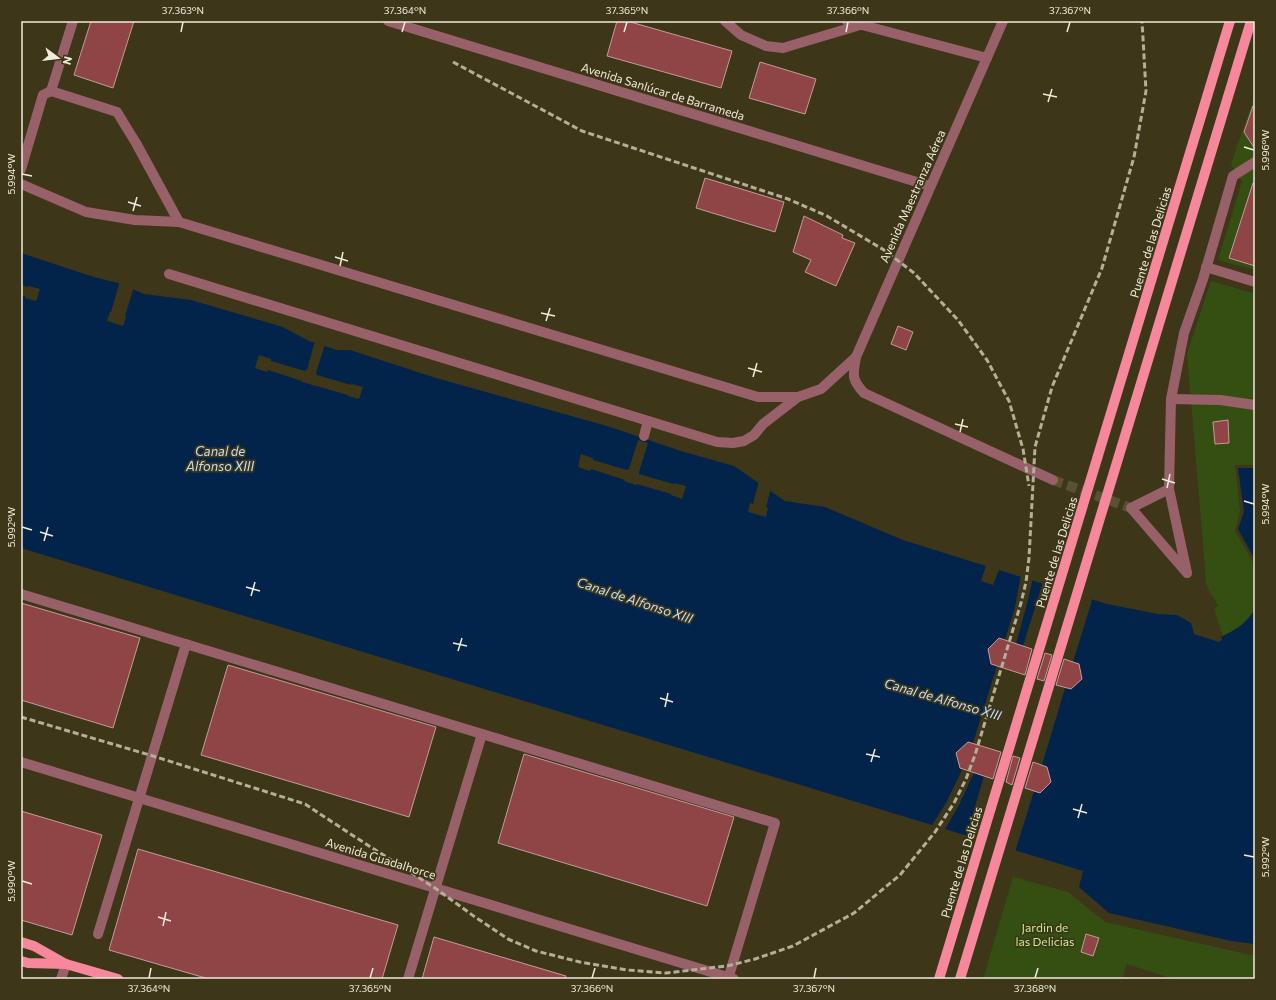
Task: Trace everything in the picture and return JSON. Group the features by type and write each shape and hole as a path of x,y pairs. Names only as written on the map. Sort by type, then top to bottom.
{"main road":[{"name":"Puente de las Delicias","path":"939,979 1230,21"},
{"path":"960,979 1251,21"},
{"path":"1248,32 1255,22"},
{"path":"21,942 34,946 66,964 118,979"},
{"path":"21,961 28,963 66,964"}],"street":[{"path":"51,91 73,21"},
{"name":"Avenida Sanlúcar de Barrameda","path":"388,21 930,186"},
{"path":"725,21 741,35 766,46 783,48 860,25"},
{"path":"847,21 987,58"},
{"name":"Avenida Maestranza Aérea","path":"1003,21 856,357 853,374 856,384 864,393 1053,480"},
{"path":"21,169 43,95 51,91 117,112 136,143 179,222"},
{"path":"1169,489 1131,508 1187,573 1169,489 1171,400 1184,333 1206,267 1233,176 1255,162"},
{"path":"21,184 86,212 135,220 179,222 758,397 798,397 821,389 856,357"},
{"path":"1206,267 1255,282"},
{"path":"169,274 717,442 734,443 744,441 754,436 764,424 798,397"},
{"path":"1171,400 1220,400 1255,405"},
{"path":"644,436 648,421"},
{"path":"21,594 775,823 730,978"},
{"path":"98,934 186,644"},
{"path":"408,979 482,734"},
{"name":"Avenida Guadalhorce","path":"21,762 730,978"},
{"path":"61,979 66,964"}],"green space":[{"path":"1255,95 1255,270 1218,260 1242,181 1231,164"},
{"path":"1211,281 1255,294 1255,465 1235,465 1240,512 1235,531 1252,561 1255,573 1255,608 1241,626 1223,636 1214,609 1218,606 1212,594 1211,598 1211,594 1206,584 1187,354"},
{"name":"Jardin de las Delicias","path":"1013,877 1068,892 1105,922 1255,956 1255,979 1173,979 1127,964 1122,979 983,979"}],"water":[{"name":"Canal de Alfonso XIII","path":"21,253 94,277 118,283 144,294 191,300 283,327 309,341 337,350 350,350 436,378 607,426 681,451 734,466 785,501 825,507 903,540 986,566 981,581 993,585 999,570 1107,604 1158,614 1177,615 1191,623 1194,634 1219,642 1222,640 1221,637 1236,629 1252,614 1255,609 1255,944 1231,941 1109,913 1079,887 1083,871 21,548"},
{"path":"1238,468 1255,468 1255,560 1238,529 1244,512"}],"pier":[{"path":"120,281 134,287 123,326 107,321"},
{"path":"21,285 40,289 36,301 25,298 25,296 21,295"},
{"path":"315,341 325,344 316,373 317,375 363,387 359,399 268,370 267,372 255,368 259,355 271,359 271,361 305,371 307,370"},
{"path":"638,440 648,443 639,474 673,484 686,486 682,499 671,494 637,484 636,485 591,469 590,471 578,467 581,454 593,458 593,460 627,470 629,469"},
{"path":"759,481 771,489 766,507 768,508 766,517 748,512 750,503 753,504"},
{"path":"1021,575 1033,578 1016,644 1023,646 1043,582 1093,597 1073,662 1079,664 1082,679 1071,689 1065,688 1042,765 1047,767 1051,782 1040,793 1034,791 1015,852 966,837 984,776 974,773 958,807 944,831 931,827 946,803 962,770 960,768 956,753 968,742 973,743 997,666 991,664 988,649 999,639 1005,640 1015,607"}],"building":[{"path":"91,21 134,21 113,88 74,75"},
{"path":"617,21 627,21 732,51 721,88 607,56"},
{"path":"760,62 816,79 805,114 749,98"},
{"path":"1253,106 1255,107 1255,149 1244,132"},
{"path":"705,178 784,202 775,232 696,208"},
{"path":"1253,183 1255,184 1255,266 1229,258"},
{"path":"804,216 843,235 842,238 855,243 836,286 805,272 811,260 793,252"},
{"path":"898,326 913,332 906,350 891,344"},
{"path":"1228,420 1229,443 1215,444 1213,422"},
{"path":"21,603 140,638 113,728 21,700"},
{"path":"999,638 1032,649 1025,675 991,664 988,649"},
{"path":"1045,653 1052,655 1044,681 1037,679"},
{"path":"1064,659 1079,664 1082,679 1071,689 1056,685"},
{"path":"228,665 436,727 409,817 201,755"},
{"path":"968,742 1001,752 993,779 960,768 956,753"},
{"path":"524,754 734,817 707,906 498,843"},
{"path":"1013,756 1020,758 1012,785 1006,782"},
{"path":"1033,762 1047,767 1051,782 1040,793 1025,788"},
{"path":"21,811 102,835 72,935 21,920"},
{"path":"138,849 398,925 382,979 209,979 109,950"},
{"path":"1086,934 1099,938 1093,956 1081,952"},
{"path":"434,937 566,976 565,979 422,979"}],"tunnel":[{"path":"1053,480 1131,508"}],"railway":[{"path":"21,717 153,756 305,804 435,888 508,939 536,951 580,962 627,970 666,973 727,966 755,959 793,946 854,913 900,875 935,832 954,803 966,779 975,755 1026,582 1029,558 1035,447 1052,387 1102,268 1134,157 1146,91 1142,21"},
{"path":"453,62 582,131 788,199 827,216 884,250 914,273 958,320 987,360 1009,401 1023,449 1029,486"}]}
